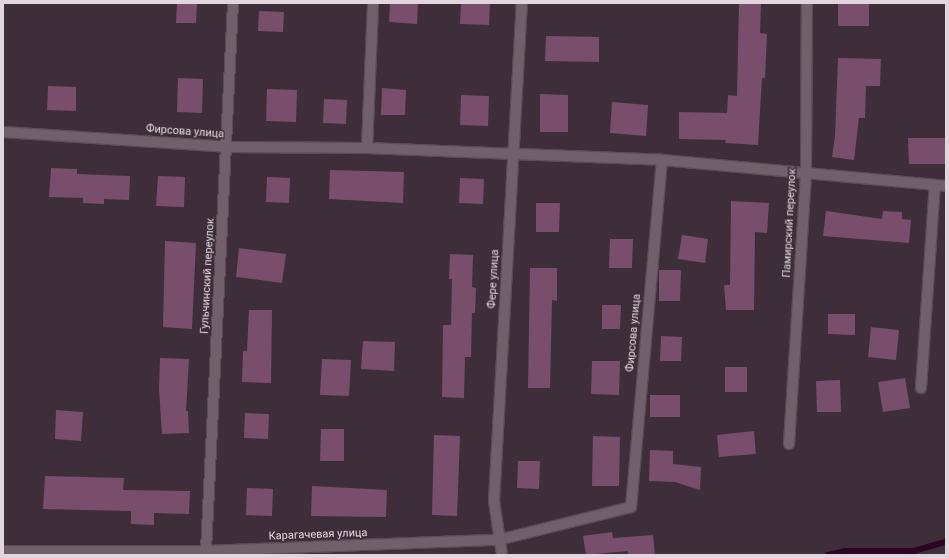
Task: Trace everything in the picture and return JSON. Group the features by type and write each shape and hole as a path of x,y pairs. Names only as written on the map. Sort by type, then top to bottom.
{"street":[{"name":"Гульчинский переулок","path":"206,550 234,3"},
{"path":"367,148 373,3"},
{"name":"Фере улица","path":"502,555 498,540 494,501 522,3"},
{"name":"Памирский переулок","path":"789,444 806,172 807,3"},
{"name":"Фирсова улица","path":"3,132 226,147 367,148 662,160 946,186"},
{"name":"Фирсова улица","path":"631,507 662,160"},
{"path":"921,388 935,185"},
{"name":"Карагачевая улица","path":"3,551 206,550 498,540 631,507"}],"building":[{"path":"177,3 197,3 196,23 176,23"},
{"path":"390,3 418,3 417,24 389,22"},
{"path":"461,3 490,3 489,25 460,24"},
{"path":"739,3 761,3 760,33 767,34 765,78 762,78 758,145 725,143 726,140 679,139 679,112 727,113 728,95 737,96"},
{"path":"838,4 869,4 869,26 838,26"},
{"path":"259,11 284,12 283,32 258,31"},
{"path":"546,36 599,37 599,62 545,61"},
{"path":"838,58 881,59 880,86 866,86 865,118 859,118 854,160 832,157 835,136"},
{"path":"178,78 203,79 202,113 177,112"},
{"path":"48,86 76,87 76,111 47,110"},
{"path":"382,88 406,90 405,115 381,115"},
{"path":"267,89 297,90 296,122 266,121"},
{"path":"540,94 568,95 568,132 540,132"},
{"path":"461,95 489,96 488,126 460,125"},
{"path":"324,99 347,100 346,124 323,123"},
{"path":"612,102 648,105 646,136 610,133"},
{"path":"908,138 946,138 946,164 909,164"},
{"path":"51,168 77,169 77,174 130,176 129,200 104,199 104,204 83,203 83,198 49,197"},
{"path":"330,170 404,172 403,203 329,199"},
{"path":"158,176 185,177 184,207 156,206"},
{"path":"267,177 290,178 289,203 266,202"},
{"path":"460,178 484,179 483,204 459,203"},
{"path":"731,201 769,203 767,233 755,232 754,310 726,310 724,285 730,285"},
{"path":"536,203 560,203 559,232 536,232"},
{"path":"826,211 882,219 883,211 902,212 902,219 911,220 909,243 823,236"},
{"path":"682,235 708,239 705,263 678,259"},
{"path":"610,239 633,239 632,268 609,268"},
{"path":"165,241 196,243 192,329 163,327"},
{"path":"239,248 286,254 282,283 236,277"},
{"path":"450,254 473,255 472,287 476,288 475,313 472,313 471,357 465,357 464,398 442,397 443,325 451,325 452,279 449,279"},
{"path":"530,268 557,268 557,301 552,300 550,388 528,388"},
{"path":"659,270 681,270 680,301 659,301"},
{"path":"602,305 621,305 620,329 602,329"},
{"path":"249,310 272,310 271,383 242,382 243,351 247,351"},
{"path":"828,314 855,314 855,335 828,334"},
{"path":"871,327 899,330 896,360 868,357"},
{"path":"661,336 682,337 681,361 660,361"},
{"path":"363,341 395,342 394,371 361,369"},
{"path":"160,358 189,359 186,411 188,411 189,433 162,434 159,389"},
{"path":"322,359 351,360 349,396 320,395"},
{"path":"592,361 620,361 619,395 591,394"},
{"path":"725,367 747,367 747,392 725,392"},
{"path":"905,378 910,408 883,412 878,382"},
{"path":"840,380 841,412 817,412 816,381"},
{"path":"650,395 680,395 680,417 650,417"},
{"path":"56,410 83,412 81,441 55,439"},
{"path":"245,413 269,414 268,439 244,438"},
{"path":"321,429 344,429 344,461 320,461"},
{"path":"754,431 756,454 719,457 717,435"},
{"path":"434,435 460,436 457,516 432,515"},
{"path":"593,436 620,437 619,486 592,486"},
{"path":"650,450 673,451 673,464 701,467 700,490 675,482 649,481"},
{"path":"518,461 540,461 539,489 517,488"},
{"path":"45,476 124,478 123,490 190,491 189,514 154,513 154,525 131,524 131,511 43,509"},
{"path":"312,486 387,490 386,517 311,516"},
{"path":"247,488 273,489 272,516 246,515"},
{"path":"612,532 613,538 653,535 655,555 628,555 628,551 586,555 583,536"}],"waterway":[{"path":"828,555 846,551 914,551 946,542"}]}
